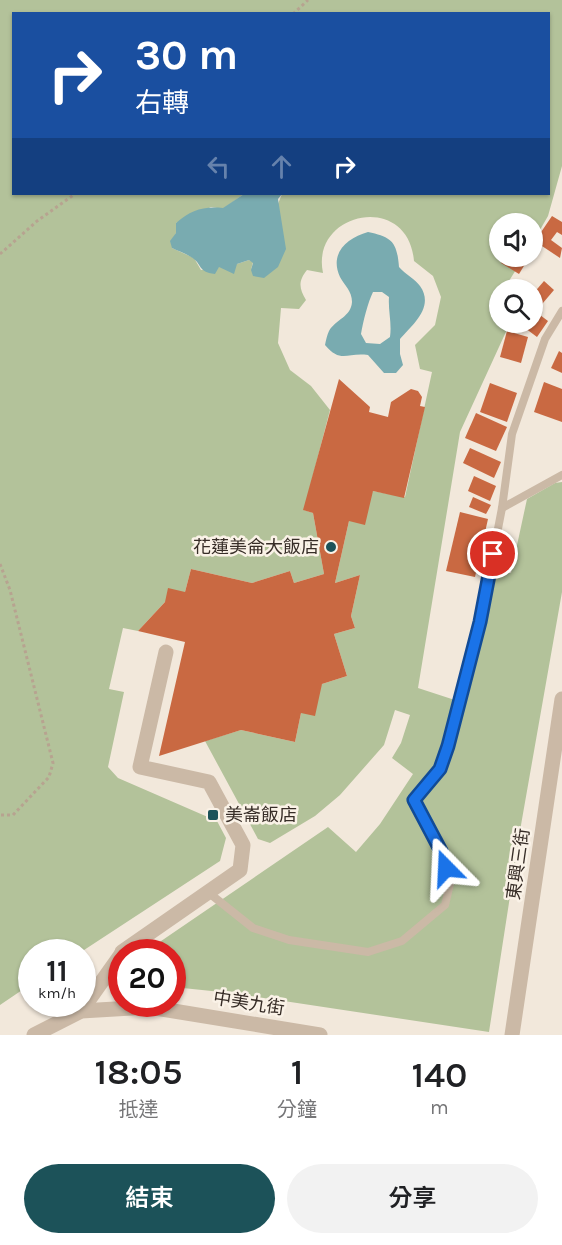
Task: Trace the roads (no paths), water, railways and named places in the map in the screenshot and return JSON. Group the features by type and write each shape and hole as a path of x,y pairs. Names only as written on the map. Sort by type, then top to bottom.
{"street":[{"path":"142,939 240,870 243,845 209,782 140,766 166,652"},
{"name":"東興三街","path":"512,1035 561,706"},
{"path":"96,990 108,973"},
{"name":"中美九街","path":"96,1010 149,1006 320,1035"},
{"name":"中美九街","path":"34,1035 69,1017"}],"lane":[{"path":"209,893 253,928 289,940 368,952 402,941 445,904 450,884 442,853 414,800 440,769 448,746 480,622 502,508 512,434 545,339 562,311"},
{"path":"502,508 562,475"}],"water":[{"path":"242,195 281,195 278,199 286,249 278,267 264,278 253,276 251,270 253,263 249,260 237,264 234,274 219,267 215,274 203,270 191,257 172,248 170,241 176,233 176,223 198,210 223,208"},
{"path":"368,232 383,236 392,242 397,252 399,267 418,283 424,294 425,301 420,315 400,339 403,365 396,373 384,373 368,355 340,356 325,345 329,331 346,315 352,302 350,292 337,268 338,254 347,243","holes":["373,292 382,292 389,297 390,337 380,344 366,343 361,334 368,307"]}],"place":[{"name":"花蓮美侖大飯店","path":"331,547"},
{"name":"美崙飯店","path":"213,815"}]}
